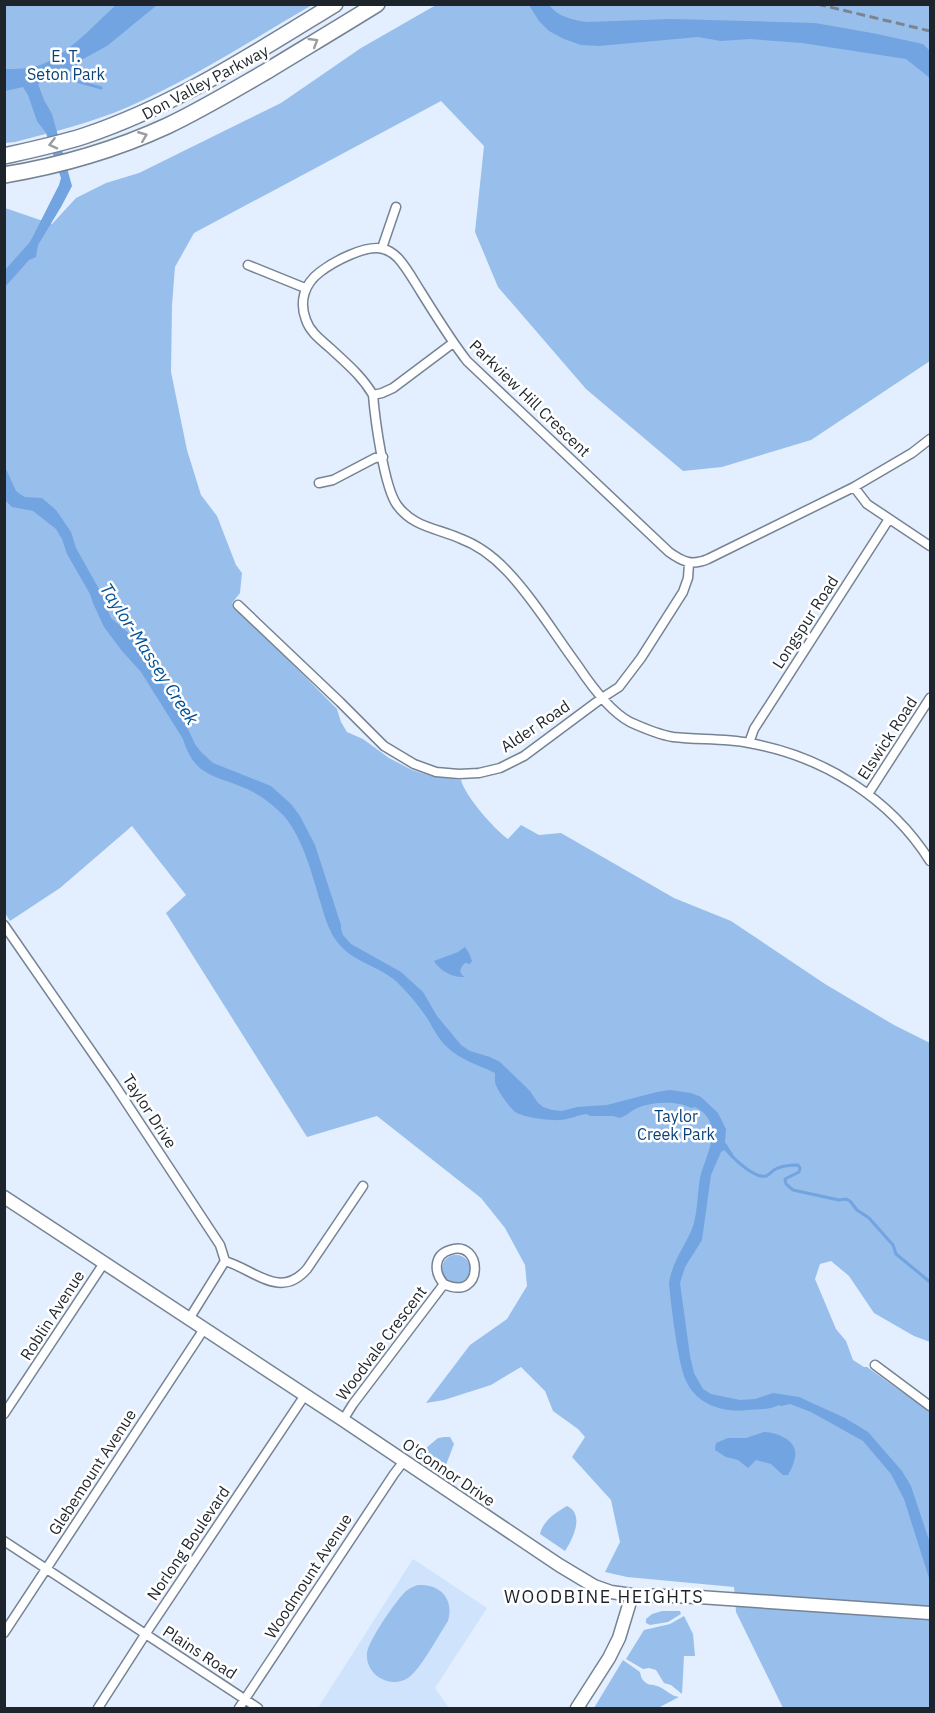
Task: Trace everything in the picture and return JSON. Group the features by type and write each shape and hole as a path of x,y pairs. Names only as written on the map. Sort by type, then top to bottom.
{"highway":[{"name":"Don Valley Parkway","path":"4,156 83,136 138,115 216,76 335,4"},
{"name":"Don Valley Parkway","path":"4,175 88,155 167,126 232,92 377,4"}],"main road":[{"name":"O'Connor Drive","path":"4,1197 563,1568 594,1586 611,1593 632,1595 930,1613"},
{"path":"577,1708 619,1638 632,1595"}],"street":[{"path":"396,207 382,248 363,249 329,266 309,281 305,288 303,306 310,329 356,372 373,395 392,497 403,513 424,527 469,542 500,564 517,583 602,698 629,721 670,736 749,743 806,758 837,773 868,794 911,835 930,861"},
{"name":"Parkview Hill Crescent","path":"382,248 399,259 467,361 652,536 680,560 689,564"},
{"path":"248,265 305,288"},
{"path":"373,395 393,388 453,343"},
{"path":"689,564 700,563 854,487 912,453 930,439"},
{"path":"319,483 333,480 375,458 383,457"},
{"path":"854,487 867,504 930,546"},
{"name":"Longspur Road","path":"749,743 754,729 889,519"},
{"name":"Alder Road","path":"238,605 384,746 414,764 436,772 479,773 500,768 524,756 619,687 641,658 683,592 688,578 689,564"},
{"name":"Elswick Road","path":"868,794 930,698"},
{"name":"Taylor Drive","path":"4,925 114,1084 220,1245 225,1261"},
{"path":"189,1319 225,1261 276,1284 292,1281 302,1275 363,1186"},
{"name":"Woodvale Crescent","path":"456,1248 471,1255 476,1271 468,1285 452,1288 444,1284 436,1270 441,1255 456,1248"},
{"name":"Roblin Avenue","path":"4,1414 104,1263"},
{"name":"Woodvale Crescent","path":"343,1420 444,1284"},
{"name":"Glebemount Avenue","path":"4,1633 204,1329"},
{"path":"875,1365 930,1406"},
{"name":"Norlong Boulevard","path":"98,1708 305,1395"},
{"name":"Woodmount Avenue","path":"239,1708 387,1483 404,1461"},
{"name":"Plains Road","path":"4,1541 258,1708"}],"shaded area":[{"path":"116,5 157,5 107,46 83,59 70,72 38,84 52,114 72,186 38,245 36,257 29,260 5,287 5,270 30,242 61,178 46,133 37,121 23,87 5,91 5,69 33,67 55,58"},
{"path":"529,5 549,5 561,15 587,22 671,19 815,23 872,33 923,44 930,51 930,78 906,59 802,43 750,39 721,41 698,37 599,46 581,45 549,31 539,21"},
{"path":"5,467 16,491 25,497 42,498 56,510 71,532 76,548 99,589 111,618 141,646 201,752 213,763 271,786 291,804 300,816 315,845 343,935 351,944 401,972 423,992 437,1016 461,1045 470,1051 500,1062 530,1091 538,1103 552,1110 562,1111 577,1107 607,1105 670,1090 701,1097 718,1113 726,1129 725,1142 733,1154 732,1158 724,1150 721,1152 711,1175 702,1240 685,1267 680,1283 694,1373 703,1389 711,1394 740,1400 755,1399 773,1393 799,1397 845,1418 868,1432 902,1471 911,1486 930,1543 930,1581 904,1499 891,1474 863,1441 811,1412 790,1404 763,1409 727,1410 701,1399 688,1385 678,1353 669,1284 675,1263 694,1223 700,1178 712,1131 705,1114 695,1107 664,1103 637,1108 620,1118 587,1114 562,1120 550,1120 525,1116 514,1111 498,1089 495,1073 452,1052 397,982 354,957 338,943 327,923 302,847 284,816 258,795 208,773 194,761 183,739 141,672 104,627 90,594 67,554 56,529 33,511 12,507 5,500"},
{"path":"465,947 472,961 462,966 460,971 465,977 447,973 434,961 458,952"},
{"path":"764,1432 776,1434 788,1440 795,1449 794,1461 788,1475 783,1475 771,1464 756,1460 748,1468 738,1460 726,1457 715,1450 716,1443 728,1438 746,1438"},
{"path":"413,1559 487,1608 435,1688 449,1708 318,1708"}],"green space":[{"name":"E. T. Seton Park","path":"4,5 312,5 199,72 128,107 72,127 5,143"},
{"name":"Taylor Creek Park","path":"436,5 930,5 930,361 811,440 722,467 683,471 586,389 498,287 475,232 484,146 441,101 194,233 175,267 171,372 187,450 201,495 217,516 236,565 242,573 240,593 232,603 337,709 347,732 363,739 389,758 412,770 431,776 461,780 468,795 481,812 508,839 521,825 539,835 561,833 674,898 731,921 825,984 894,1025 930,1043 930,1342 914,1336 874,1313 849,1276 831,1261 820,1264 815,1279 836,1329 846,1341 853,1360 867,1367 930,1412 930,1708 783,1708 736,1612 734,1587 627,1577 605,1572 620,1542 611,1500 572,1457 585,1437 553,1411 545,1391 521,1367 491,1385 444,1400 426,1403 470,1345 507,1319 527,1286 525,1265 505,1228 481,1198 377,1116 307,1137 166,913 186,895 132,826 60,888 10,921 5,913 5,208 52,224 76,198 106,183 139,173 281,103 361,48"},
{"path":"456,1255 466,1259 470,1269 466,1279 456,1283 446,1279 442,1269 446,1259"},
{"path":"450,1437 454,1444 444,1470 419,1454 438,1438"},
{"path":"567,1506 575,1515 576,1527 565,1551 540,1534 547,1521"},
{"path":"418,1585 433,1587 444,1594 449,1606 448,1621 413,1674 402,1681 385,1680 378,1677 370,1668 367,1657 369,1647 377,1630 396,1602 406,1591"},
{"path":"662,1611 680,1611 681,1614 668,1622 650,1625 646,1623 646,1619 652,1614"},
{"path":"684,1616 693,1634 695,1656 684,1656 682,1694 671,1685 664,1683 656,1670 643,1669 626,1659 644,1630 670,1624"},
{"path":"623,1660 640,1672 647,1684 660,1687 679,1697 658,1708 594,1708"}],"waterway":[{"path":"64,73 73,80 101,88"},
{"path":"730,1154 746,1169 762,1176 779,1168 798,1165 799,1172 785,1179 786,1184 793,1190 850,1201 893,1245 896,1254 930,1282"}],"railway":[{"path":"817,4 930,31"}],"district":[{"name":"WOODBINE HEIGHTS","path":"604,1597"}],"water label":[{"name":"Taylor-Massey Creek","path":"149,654"}]}
